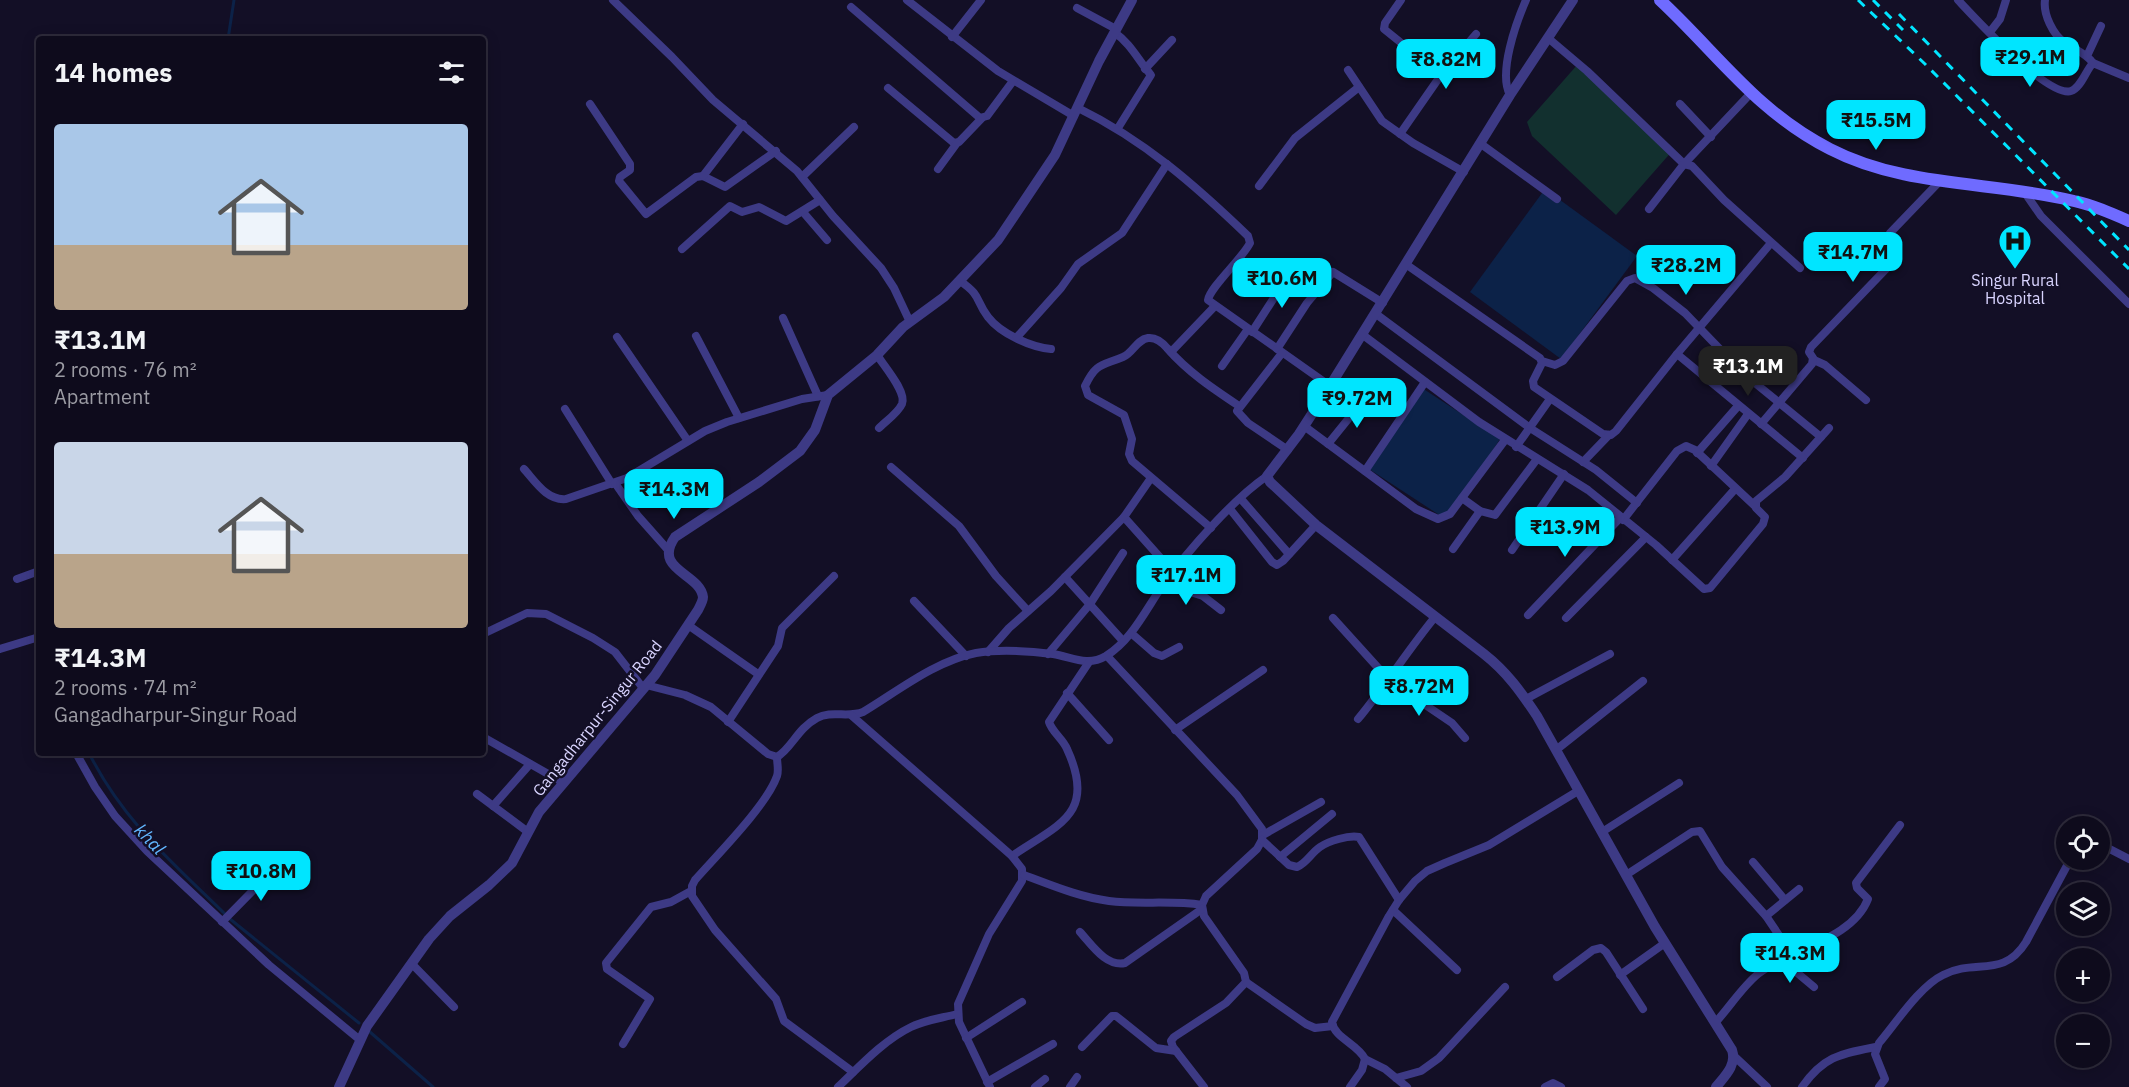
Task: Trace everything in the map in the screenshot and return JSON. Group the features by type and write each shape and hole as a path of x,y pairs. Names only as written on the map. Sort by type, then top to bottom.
{"main road":[{"path":"1660,0 1751,93 1784,122 1832,150 1868,165 1940,181 2084,203 2129,221"}],"street":[{"path":"613,0 713,100 776,152 802,177 841,226 881,268 910,322"},
{"path":"907,0 952,37 1013,81 1076,112 1118,128 1201,190 1250,238 1249,246 1241,258 1209,295 1208,300 1330,387"},
{"path":"952,37 981,0"},
{"path":"524,469 547,493 560,500 613,483 643,470 715,426 823,395 877,355 910,322 933,306 960,281 1014,218 1055,156 1115,30 1132,0"},
{"path":"1401,0 1384,23 1384,29 1441,75"},
{"path":"1510,95 1505,82 1506,67 1526,0"},
{"path":"777,757 784,752 802,728 818,717 863,712 944,664 966,656 988,652 1048,654 1089,662 1107,656 1123,641 1172,574 1211,528 1267,476 1304,426 1407,265 1510,95 1573,0"},
{"path":"1958,0 2038,78 2067,92 2077,87 2090,59 2101,26"},
{"path":"1990,32 2000,19 2006,0"},
{"path":"2045,0 2048,19 2061,39 2090,59 2129,78"},
{"path":"851,7 975,115 982,118"},
{"path":"1077,8 1115,30 1128,42 1151,77 1118,128"},
{"path":"1400,134 1441,75 1476,34"},
{"path":"1548,38 1587,71 1684,164 1692,166 1724,200 1800,268"},
{"path":"1145,69 1172,40"},
{"path":"1348,70 1377,116 1400,134 1464,172"},
{"path":"938,169 957,143 982,118 987,116 1013,81"},
{"path":"1259,186 1295,138 1359,87"},
{"path":"888,88 947,139 957,143"},
{"path":"1649,209 1684,164 1751,93"},
{"path":"590,104 630,164 630,170 620,177 619,181 643,213 648,214 696,177 703,176 725,187 776,152"},
{"path":"1680,104 1711,137"},
{"path":"703,176 743,124"},
{"path":"802,177 854,128"},
{"path":"1481,144 1557,199"},
{"path":"1017,337 1061,288 1078,264 1122,233 1167,164"},
{"path":"1866,400 1825,365 1814,360 1809,352 1811,346 1886,269 1887,265 1879,255 1890,232 1940,181"},
{"path":"2025,194 2045,220 2129,304"},
{"path":"682,249 730,206 742,212 759,207 786,221 820,200"},
{"path":"803,212 827,240"},
{"path":"1583,462 1608,435 1616,431 1677,354 1771,243"},
{"path":"1407,265 1542,361 1555,364 1563,361 1631,278 1639,279 1701,327 1736,366 1821,437"},
{"path":"1287,450 1241,418 1237,411 1280,351 1306,303 1333,272 1383,303"},
{"path":"1222,366 1250,331 1290,273"},
{"path":"960,281 976,294 990,320 1017,337 1038,347 1051,350"},
{"path":"1171,352 1215,306"},
{"path":"1376,314 1530,428 1583,462 1637,503"},
{"path":"565,410 613,483 669,551 675,537 759,482 806,444 818,423 823,395 783,318"},
{"path":"1363,335 1505,440 1588,490 1622,519 1646,537 1704,589 1710,588 1763,524 1765,517 1698,453 1688,446 1680,448 1637,503 1622,519 1528,615"},
{"path":"696,336 739,418"},
{"path":"617,337 688,441"},
{"path":"1211,528 1151,478 1129,456 1132,439 1124,415 1088,395 1085,386 1097,367 1125,356 1144,339 1152,338 1160,341 1189,371 1239,406"},
{"path":"1677,354 1803,458"},
{"path":"877,355 901,390 903,399 900,407 879,428"},
{"path":"1761,424 1814,360"},
{"path":"1542,361 1532,384 1550,399 1608,435"},
{"path":"1365,471 1425,382"},
{"path":"1328,444 1366,397"},
{"path":"1516,447 1550,399"},
{"path":"1698,453 1738,406"},
{"path":"1711,466 1748,414"},
{"path":"1304,426 1416,509 1435,519 1446,517 1505,440"},
{"path":"1755,506 1757,500 1785,477 1829,428"},
{"path":"1462,498 1480,511 1490,514 1498,513 1537,459"},
{"path":"891,467 948,515 1028,611"},
{"path":"1512,550 1564,474"},
{"path":"1267,476 1270,482 1316,525 1498,665 1513,680 1556,750 1665,944 1734,1056 1767,1087"},
{"path":"988,652 1009,628 1065,577 1093,545 1124,516 1151,478"},
{"path":"1672,560 1735,489"},
{"path":"1241,499 1289,554"},
{"path":"1230,509 1274,564 1280,563 1316,525"},
{"path":"1453,549 1480,511"},
{"path":"1124,516 1186,591 1203,596 1221,610"},
{"path":"1566,618 1646,537"},
{"name":"Gangadharpur-Singur Road","path":"339,1087 360,1040 429,939 450,916 512,863 539,812 661,667 698,610 703,596 699,588 673,565 669,551"},
{"path":"1048,654 1090,604 1123,553"},
{"path":"17,579 36,572"},
{"path":"728,722 778,646 782,628 834,576"},
{"path":"1065,577 1123,641"},
{"path":"914,601 966,656"},
{"path":"486,633 527,613 546,614 615,652 645,686 699,701 711,707 768,754 777,757"},
{"path":"1358,718 1390,681 1414,643 1435,617"},
{"path":"1334,618 1390,681 1452,723 1465,738"},
{"path":"688,625 758,674"},
{"path":"1131,633 1154,653 1162,656 1179,647"},
{"path":"0,649 36,638"},
{"path":"1526,699 1610,654"},
{"path":"1107,656 1237,795 1257,821 1263,838 1280,857 1293,867 1300,867 1320,847 1350,836 1359,837 1399,900"},
{"path":"1012,856 1069,816 1077,802 1079,786 1069,753 1049,725 1053,714 1089,662"},
{"path":"1175,730 1263,670"},
{"path":"1556,750 1643,681"},
{"path":"1067,693 1109,740"},
{"path":"851,715 1012,856 1024,875 1075,894 1111,902 1184,902 1202,907 1244,973 1246,982 1306,1024 1315,1028 1333,1026 1360,1051 1365,1059 1407,1087"},
{"path":"486,739 564,783"},
{"path":"78,756 115,816 147,851 269,965 360,1040"},
{"path":"623,1044 650,999 607,969 606,963 649,908 671,902 691,891 696,880 740,829 772,786 778,773 777,757"},
{"path":"494,806 530,764"},
{"path":"1602,832 1679,783"},
{"path":"1333,1026 1334,1017 1347,992 1399,900 1427,871 1489,845 1578,791"},
{"path":"477,794 528,832"},
{"path":"1080,932 1106,959 1121,964 1125,963 1202,907 1206,896 1257,849 1263,838 1322,802"},
{"path":"1280,857 1332,814"},
{"path":"1715,1023 1756,976 1824,940 1859,915 1868,899 1857,888 1856,883 1900,825"},
{"path":"1626,875 1698,830 1727,874 1766,916 1793,956"},
{"path":"2110,849 2129,859"},
{"path":"222,922 280,862"},
{"path":"1753,862 1785,900"},
{"path":"1893,1087 1885,1079 1875,1054 1876,1047 1928,985 1942,975 1968,968 2001,965 2017,954 2026,942 2065,870"},
{"path":"1024,875 984,943 958,1004 957,1014 988,1085 1053,1044"},
{"path":"1766,916 1799,889"},
{"path":"691,891 715,930 776,999 784,1021 853,1072"},
{"path":"1393,910 1457,970"},
{"path":"1620,975 1665,944"},
{"path":"1557,977 1598,948 1606,952 1643,1010"},
{"path":"1783,961 1814,987"},
{"path":"412,964 454,1007"},
{"path":"1204,1087 1171,1043 1174,1037 1227,1003 1246,982"},
{"path":"1396,1078 1421,1071 1439,1058 1505,987"},
{"path":"966,1038 1022,1002"},
{"path":"838,1087 903,1032 921,1023 957,1014"},
{"path":"1082,1047 1112,1016 1116,1016 1156,1048 1176,1051"},
{"path":"1802,1087 1813,1071 1824,1061 1842,1054 1876,1047"},
{"path":"1716,1087 1731,1068 1734,1056"},
{"path":"1350,1087 1362,1070 1365,1059"},
{"path":"1070,1087 1077,1077"},
{"path":"1879,1087 1885,1079"},
{"path":"1035,1087 1045,1080"},
{"path":"1545,1087 1553,1083 1561,1087"}],"green space":[{"path":"1578,64 1674,149 1616,215 1532,136 1527,122"}],"water":[{"path":"1545,189 1637,256 1561,359 1470,292"},
{"path":"1422,388 1500,439 1447,520 1369,469"}],"waterway":[{"name":"khal","path":"228,36 234,0"},
{"name":"khal","path":"91,756 117,800 150,840 225,914"},
{"name":"khal","path":"230,919 359,1023"},
{"name":"khal","path":"370,1032 433,1087"}],"railway":[{"path":"1858,0 2129,269"},
{"path":"1873,0 1903,30"},
{"path":"1899,14 2129,250"}],"place":[{"name":"Singur Rural Hospital","path":"2015,270"}]}
